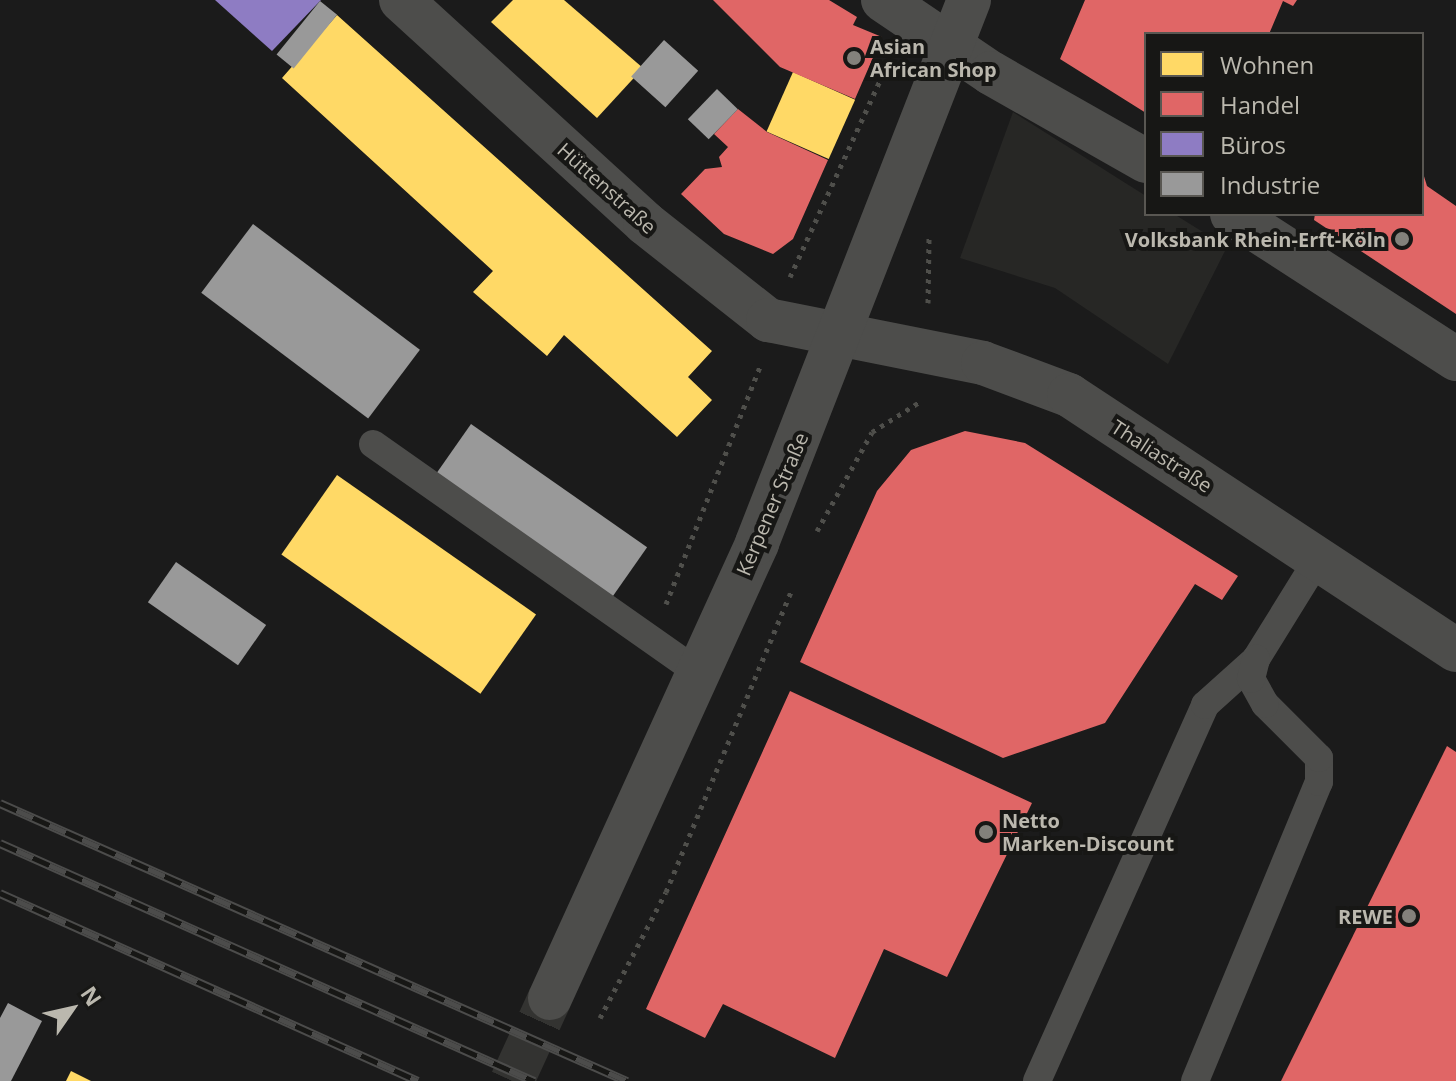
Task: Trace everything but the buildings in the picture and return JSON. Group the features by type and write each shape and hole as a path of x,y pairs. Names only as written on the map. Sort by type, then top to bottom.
{"street":[{"name":"Hüttenstraße","path":"401,0 645,223 768,320 837,335"},
{"name":"Kerpener Straße","path":"550,998 799,445 837,335 969,0"},
{"path":"896,8 1144,160"},
{"path":"1235,216 1456,359"},
{"name":"Thaliastraße","path":"837,335 983,363 1069,395 1456,650"}],"lane":[{"path":"373,444 698,672"},
{"path":"1037,1081 1205,705 1256,659 1318,559"},
{"path":"1195,1081 1319,782 1319,758 1265,704 1251,679 1256,659"}],"path":[{"path":"768,320 839,179 896,8"},
{"path":"812,542 872,432 921,402 929,230"},
{"path":"600,1018 666,892 793,587"}],"shaded area":[{"path":"1013,112 1144,195 1144,216 1177,216 1227,247 1168,364 1055,288 960,258"}],"tunnel":[{"path":"512,1081 550,998"}],"railway":[{"path":"0,803 627,1081"},
{"path":"0,843 534,1081"},
{"path":"0,893 418,1081"}],"place":[{"name":"Asian African Shop","path":"854,58"},
{"name":"Volksbank Rhein-Erft-Köln","path":"1402,239"},
{"name":"Netto Marken-Discount","path":"986,832"},
{"name":"REWE","path":"1409,916"}]}
